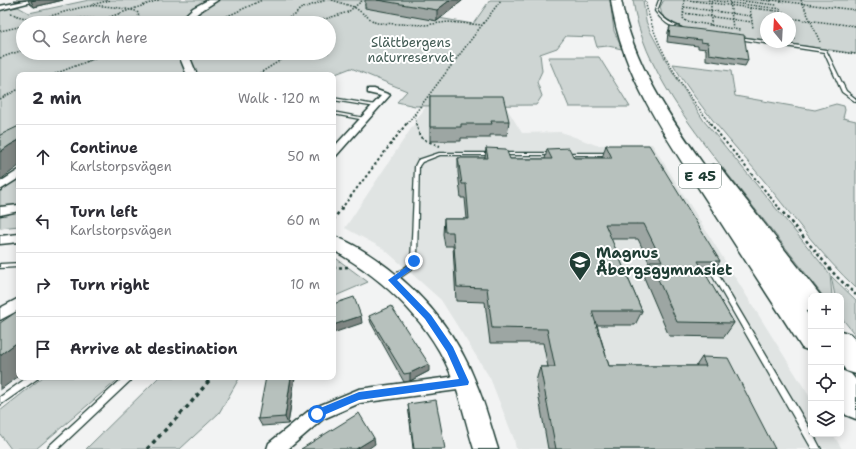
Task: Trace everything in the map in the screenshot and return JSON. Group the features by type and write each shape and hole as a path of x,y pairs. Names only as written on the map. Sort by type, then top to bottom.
{"highway":[{"name":"E 45","path":"616,0 626,46 634,65 656,106 684,152 808,336"},
{"name":"E 45","path":"625,0 627,13 637,46 660,93 676,119 808,298"},
{"path":"844,346 856,362"},
{"path":"844,388 856,405"}],"street":[{"path":"2,8 36,0"},
{"path":"189,16 196,10 214,0"},
{"path":"186,60 191,72"},
{"path":"336,151 386,95 371,91"},
{"path":"0,187 16,175"},
{"path":"0,211 16,208"},
{"path":"0,240 16,238"},
{"path":"336,244 352,252 392,280 428,317 450,350 465,382 486,449"},
{"path":"0,315 16,305"},
{"path":"275,449 317,414 359,396 465,382"}],"lane":[{"path":"660,0 656,11 660,17 672,25 688,30"},
{"path":"737,38 760,41"},
{"path":"797,46 822,50 827,54 844,92 856,101"},
{"path":"336,99 376,106"},
{"path":"336,114 365,119"},
{"path":"392,280 409,268 414,261 417,166 420,161 439,154 613,154"},
{"path":"705,257 817,449"},
{"path":"0,266 16,264"},
{"path":"0,401 30,380"},
{"path":"52,449 126,380"}],"path":[{"path":"46,16 111,0"},
{"path":"111,16 159,0"},
{"path":"227,16 262,0"},
{"path":"293,16 300,10 326,0"},
{"path":"332,0 354,7 361,11 371,21 376,23 425,25 448,22 483,25"},
{"path":"335,16 348,12 363,0"},
{"path":"336,216 501,0"},
{"path":"645,0 649,22 670,66 708,120 836,276 856,295"},
{"path":"684,0 683,18 686,21 711,26 746,30"},
{"path":"687,0 711,3 730,2 735,0 777,5"},
{"path":"708,0 782,9"},
{"path":"724,0 750,8 785,12"},
{"path":"760,0 772,0 856,10"},
{"path":"772,0 785,12"},
{"path":"801,0 822,50 856,54"},
{"path":"730,2 733,29"},
{"path":"711,3 711,26"},
{"path":"83,7 106,7 130,10 138,13 139,16"},
{"path":"684,7 751,16"},
{"path":"2,8 16,17"},
{"path":"750,8 753,28"},
{"path":"683,13 752,22"},
{"path":"796,19 856,26"},
{"path":"0,31 16,28"},
{"path":"0,58 16,52"},
{"path":"60,72 90,60"},
{"path":"262,72 281,60"},
{"path":"0,99 16,90"},
{"path":"415,113 418,136 421,140 452,150 454,154"},
{"path":"147,449 189,405 210,380"}],"shaded area":[{"name":"Magnus Åbergsgymnasiet","path":"426,106 506,107 522,133 561,132 596,145 652,144 808,394 808,437 835,437 842,449 516,449 514,439 490,378 441,300 384,249 345,228"}],"green space":[{"name":"Slättbergens naturreservat","path":"89,0 371,0 364,5 473,24 490,0 610,0 614,31 622,49 608,46 597,47 594,37 566,36 557,48 540,54 542,71 537,82 542,96 536,105 415,106 397,102 407,91 351,68 336,74 336,72 16,72 16,142 0,151 0,10 18,7 29,13"},
{"path":"633,0 643,0 646,21 650,31 669,66 704,121 830,274 832,293 821,293 688,122 659,75 647,51 638,26"},
{"path":"664,0 856,0 856,54 796,45 796,12 760,12 760,39 686,29 670,22 662,15 660,7"},
{"path":"548,57 599,57 630,107 569,107"},
{"path":"673,64 731,71 735,96 815,110 836,104 844,106 845,110 843,118 856,121 856,288 820,250 716,124 693,95"},
{"path":"16,179 16,205 3,207 0,205 0,192"},
{"path":"16,211 16,226 0,228 0,214"},
{"path":"336,258 368,282 336,296"},
{"path":"831,276 856,300 856,336 844,321 844,293 834,293"},
{"path":"39,380 117,380 36,449 11,449 0,434 0,411"},
{"path":"156,380 238,380 219,413 180,449 86,449"}],"building":[{"path":"377,0 450,0 437,10"},
{"path":"670,26 744,35 748,60 709,54 708,43 701,42 701,40 669,36"},
{"path":"430,96 503,96 509,121 491,121 492,124 461,124 461,127 430,127"},
{"path":"16,127 16,142 0,152 0,135"},
{"path":"606,145 649,145 720,261 698,261 734,323 677,322 650,261 662,261 644,224 605,224 642,311 592,311 609,366 706,366 702,357 728,358 775,449 556,449 540,367 555,367 547,329 492,328 487,288 457,287 453,232 445,232 444,219 469,219 466,184 462,184 458,158 488,158 486,148 506,149 510,159 552,159 547,149 569,148 574,158 612,158"},
{"path":"354,297 361,316 336,324 336,303"},
{"path":"391,306 429,364 410,373 404,374 369,316"},
{"path":"16,312 16,343 0,355 0,323"},
{"path":"265,380 291,380 285,417 258,419"},
{"path":"436,400 445,449 414,449 408,404"},
{"path":"359,413 374,438 356,449 301,449"}],"place":[{"name":"Magnus Åbergsgymnasiet","path":"580,282"}],"route":[{"path":"317,414 359,396 465,382 450,350 428,317 392,280 409,268 414,261"}]}
